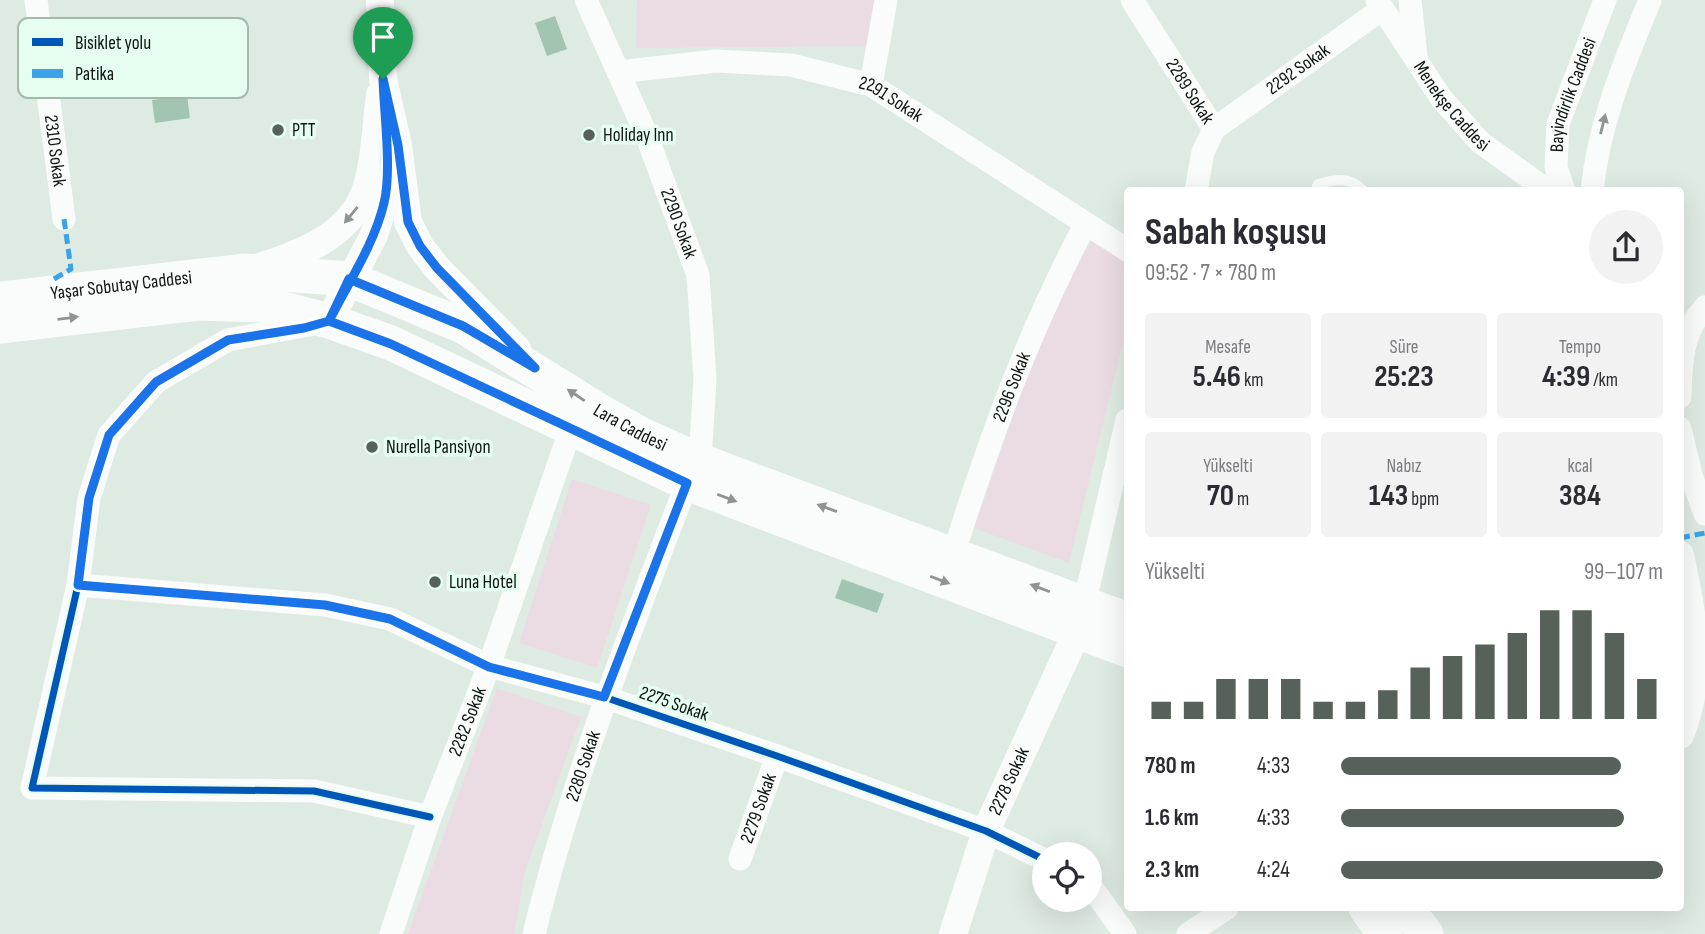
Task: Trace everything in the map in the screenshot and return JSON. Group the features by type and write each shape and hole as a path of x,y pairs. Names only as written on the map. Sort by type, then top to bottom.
{"main road":[{"name":"Yaşar Sobutay Caddesi","path":"0,299 245,271 349,279 463,326 535,368"},
{"path":"0,326 198,303 268,305 329,321 391,344 570,428 1081,619 1124,648"},
{"name":"Lara Caddesi","path":"535,368 693,472 953,555 1081,619 1124,620"},
{"path":"1368,911 1385,934"},
{"path":"1408,911 1426,934"}],"street":[{"name":"2310 Sokak","path":"36,0 38,18"},
{"name":"Lara Caddesi","path":"380,0 383,79 398,145 408,222 420,246 437,268 535,368"},
{"name":"2290 Sokak","path":"586,0 646,134 698,275 705,379 693,472"},
{"path":"871,85 886,0"},
{"name":"2289 Sokak","path":"1132,0 1214,129 1203,152 1197,187"},
{"path":"1410,0 1416,57"},
{"name":"Bayindirlik Caddesi","path":"1554,187 1558,124 1605,0"},
{"name":"Bayindirlik Caddesi","path":"1592,187 1596,153 1609,101 1650,0"},
{"name":"2292 Sokak","path":"1214,129 1380,4"},
{"name":"Menekşe Caddesi","path":"1380,4 1441,98 1480,142 1512,168 1548,187"},
{"name":"2291 Sokak","path":"618,72 716,61 791,65 871,85 1124,248"},
{"path":"245,271 284,260 324,241 353,216 366,191 383,79"},
{"path":"383,79 385,200 374,235 329,321 304,328 228,340 156,382 109,435 89,498 78,585 32,788 314,791 430,817"},
{"name":"2310 Sokak","path":"49,98 64,219"},
{"name":"2296 Sokak","path":"953,555 989,439 1046,298 1085,225"},
{"path":"1684,345 1697,316 1705,307"},
{"name":"2282 Sokak","path":"391,934 430,817 489,667 570,428"},
{"path":"1081,619 1124,433"},
{"path":"1684,445 1705,514"},
{"name":"2280 Sokak","path":"534,934 550,869 604,697 693,472"},
{"path":"1684,575 1697,639 1699,676 1684,723"},
{"name":"2275 Sokak","path":"78,585 325,605 390,619 489,667 604,697 777,756 986,831 1032,854"},
{"name":"2278 Sokak","path":"953,934 986,831 1081,619"},
{"name":"2279 Sokak","path":"740,859 777,756"},
{"path":"1102,902 1125,934"},
{"path":"1188,934 1222,911"}],"lane":[{"path":"1317,187 1318,184 1339,178 1356,183 1360,187"}],"shaded area":[{"path":"637,0 875,0 869,46 636,48"},
{"path":"555,16 567,49 547,56 535,23"},
{"path":"187,98 190,118 155,123 152,100"},
{"path":"1092,241 1124,260 1124,338 1069,563 974,528 1054,298"},
{"path":"572,479 651,505 597,668 519,643"},
{"path":"842,579 884,594 877,613 835,598"},
{"path":"497,688 581,717 525,872 514,934 408,934"}],"marked path":[{"path":"54,279 71,269 64,219"},
{"path":"1684,537 1705,533"}],"cycle path":[{"path":"383,79 385,200 374,235 329,321 304,328 228,340 156,382 109,435 89,498 78,585 32,788 314,791 430,817"},
{"path":"78,585 325,605 390,619 489,666 604,697 777,756 986,831 1032,854"}],"place":[{"name":"PTT","path":"278,130"},
{"name":"Holiday Inn","path":"589,135"},
{"name":"Nurella Pansiyon","path":"372,447"},
{"name":"Luna Hotel","path":"435,582"}],"route":[{"path":"383,79 385,200 374,235 355,267 349,279 329,321 304,328 228,340 156,382 109,435 89,498 78,585 325,605 390,619 489,667 604,697 687,483 391,344 329,321 349,279 463,326 535,368 437,268 420,246 408,222 398,145 383,79"}]}
